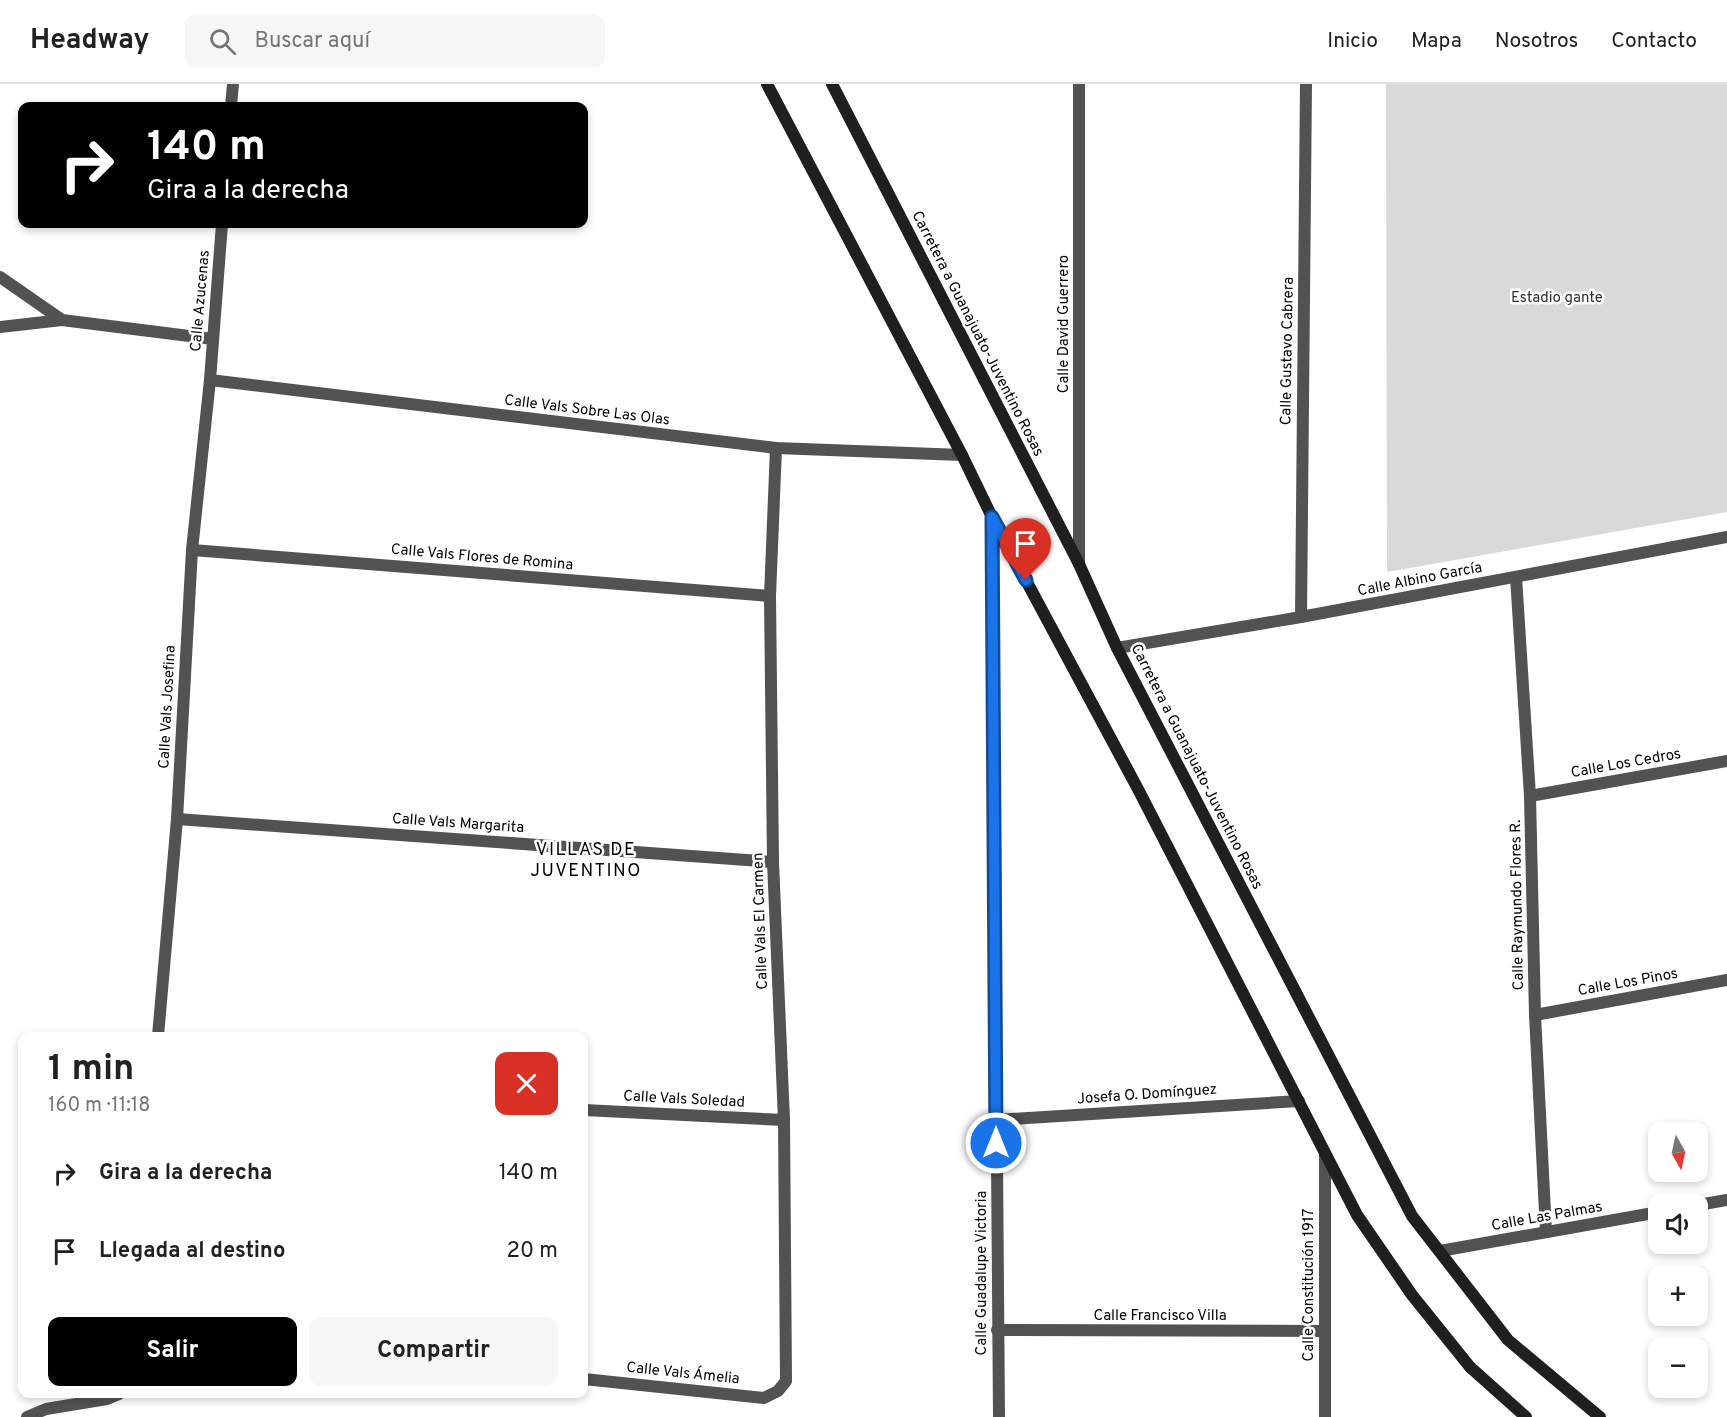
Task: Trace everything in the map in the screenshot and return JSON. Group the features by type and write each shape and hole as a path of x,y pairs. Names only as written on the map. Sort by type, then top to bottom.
{"main road":[{"path":"767,84 1358,1215 1412,1295 1470,1367 1526,1417"},
{"name":"Carretera a Guanajuato-Juventino Rosas","path":"832,84 1079,564 1117,648 1412,1215 1508,1341 1600,1417"}],"street":[{"path":"231,102 233,84"},
{"name":"Calle David Guerrero","path":"1079,84 1079,564"},
{"name":"Calle Gustavo Cabrera","path":"1301,617 1306,84"},
{"name":"Calle Azucenas","path":"210,380 222,228"},
{"path":"0,277 62,320"},
{"path":"0,327 62,320 213,339"},
{"name":"Calle Vals Sobre Las Olas","path":"210,380 776,448 962,455"},
{"name":"Calle Vals Josefina","path":"158,1032 177,819 192,550 210,380"},
{"name":"Calle Vals El Carmen","path":"776,448 771,597 773,861 784,1120 786,1381 778,1391"},
{"name":"Calle Guadalupe Victoria","path":"992,517 999,1417"},
{"name":"Calle Albino García","path":"1117,648 1301,617 1727,537"},
{"name":"Calle Vals Flores de Romina","path":"192,550 771,597"},
{"name":"Calle Raymundo Flores R.","path":"1516,577 1530,796 1535,1015 1546,1232"},
{"name":"Calle Los Cedros","path":"1530,796 1727,762"},
{"name":"Calle Vals Margarita","path":"177,819 773,861"},
{"name":"Calle Los Pinos","path":"1535,1015 1727,980"},
{"name":"Josefa O. Domínguez","path":"996,1120 1299,1101"},
{"name":"Calle Vals Soledad","path":"588,1110 784,1120"},
{"name":"Calle Constitución 1917","path":"1325,1153 1325,1417"},
{"path":"1708,1203 1727,1200"},
{"name":"Calle Las Palmas","path":"1440,1251 1648,1214"},
{"name":"Calle Francisco Villa","path":"997,1330 1324,1331"},
{"name":"Calle Vals Ámelia","path":"588,1379 764,1398 778,1391"},
{"path":"27,1417 46,1409 109,1398"}],"green space":[{"name":"Estadio gante","path":"1386,84 1727,84 1727,512 1387,572"}],"district":[{"name":"VILLAS DE JUVENTINO","path":"586,860"}],"route":[{"path":"996,1143 992,517 1026,580"}]}
